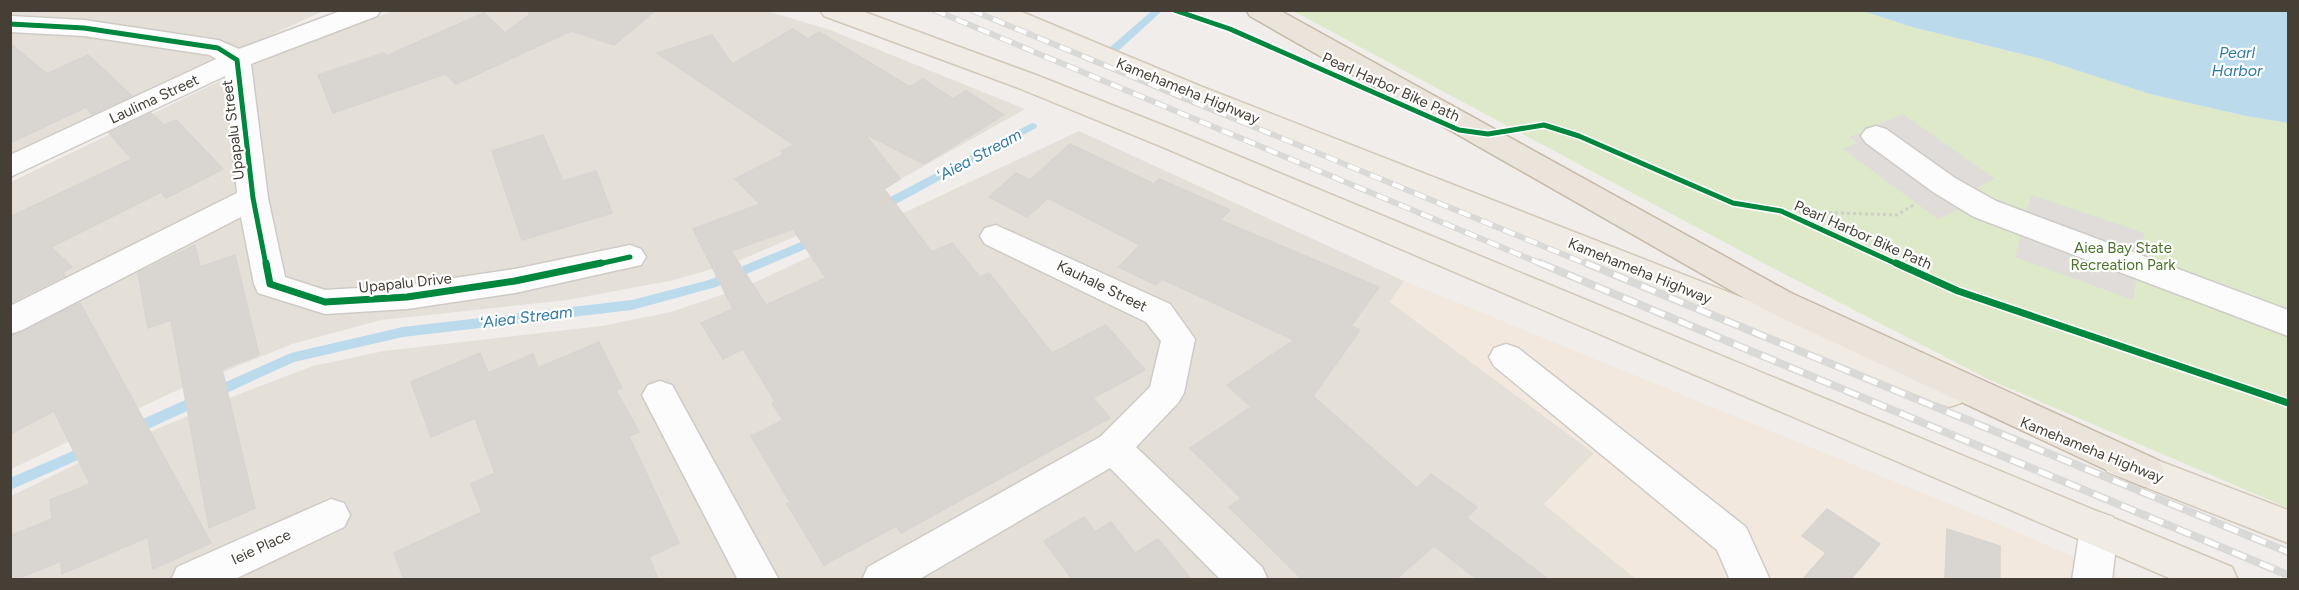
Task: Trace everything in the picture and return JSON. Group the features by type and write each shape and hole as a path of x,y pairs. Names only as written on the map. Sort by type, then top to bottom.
{"highway":[{"path":"1259,10 1779,302 2145,471"}],"main road":[{"path":"833,10 1032,77"},
{"path":"895,10 1032,77 1175,141 2218,579"},
{"name":"Kamehameha Highway","path":"993,10 1190,92 2289,527"}],"street":[{"name":"Laulima Street","path":"10,167 237,60 368,10"},
{"path":"10,24 84,28 218,48 237,60"},
{"name":"Upapalu Street","path":"10,321 253,198 237,60"},
{"path":"1876,136 1944,185 1985,209 2289,323"},
{"name":"Upapalu Drive","path":"253,198 270,284 325,302 407,297 515,281 630,257"},
{"name":"Kauhale Street","path":"882,579 1113,448 1166,393 1178,339 1158,313 996,236"},
{"path":"1506,357 1732,539 1750,579"},
{"path":"660,395 759,579"},
{"path":"1113,448 1248,579"},
{"name":"Ieie Place","path":"191,579 331,515"},
{"path":"2092,579 2099,529"}],"path":[{"path":"1781,211 1897,215 1944,185"}],"shaded area":[{"path":"11,10 323,11 11,156"},
{"path":"393,11 767,11 830,30 1025,109 810,230 736,262 674,280 567,300 381,320 292,344 171,393 11,469 11,182 264,60"},
{"path":"1903,114 1995,179 1954,198 1964,207 1938,219 1843,149 1857,143 1850,137"},
{"path":"1079,131 1404,281 1390,302 1595,454 1544,504 1636,579 11,580 11,496 91,457 237,395 313,366 384,351 602,326 671,312 743,288"},
{"path":"2031,195 2144,233 2133,300 2015,257"},
{"path":"1404,281 1996,523 2125,579 1636,579 1544,504 1594,453 1390,302"}],"green space":[{"name":"Aiea Bay State Recreation Park","path":"1293,11 1863,11 1912,27 2042,59 2150,94 2288,123 2288,508 1988,379 1767,265"}],"water":[{"name":"Pearl Harbor","path":"1863,11 2288,11 2288,123 2150,94 2042,59 1912,27"}],"building":[{"path":"530,10 656,10 614,45 571,31 456,84 445,74 333,113 318,75 384,53 386,56 484,13 505,33 529,15"},
{"path":"793,29 808,39 819,32 910,87 923,79 953,99 966,91 1004,115 924,164 864,133 900,179 884,189 932,252 952,243 980,277 989,273 1052,353 1106,325 1145,370 1093,398 1110,418 901,533 896,526 824,565 787,504 790,502 751,436 783,420 772,403 775,401 743,349 723,359 701,323 733,309 693,229 760,204 735,179 784,154 781,151 794,145 657,53 712,35 732,64","holes":["793,229 826,278 766,305 731,251"]},
{"path":"10,43 47,74 88,55 132,96 92,114 86,107 10,143"},
{"path":"151,113 164,125 176,120 223,169 166,198 161,192 51,247 72,267 63,272 65,276 10,303 10,217 132,159 109,133"},
{"path":"543,135 563,181 596,171 612,213 522,240 492,151"},
{"path":"1070,144 1154,184 1159,179 1230,210 1220,220 1379,287 1351,326 1360,330 1313,396 1417,488 1431,474 1477,507 1467,518 1548,579 1477,579 1434,546 1396,579 1302,579 1229,507 1241,498 1190,448 1251,407 1227,385 1294,340 1162,279 1156,285 1119,267 1140,245 1048,198 1027,217 989,197 1016,173 1030,180"},
{"path":"195,245 200,267 235,255 259,355 222,369 255,508 209,528 171,320 148,328 138,273"},
{"path":"80,303 211,543 153,569 148,537 62,574 61,561 17,579 10,579 10,536 52,519 50,500 90,484 54,411 10,434 10,336"},
{"path":"599,342 622,388 616,390 639,432 629,436 679,543 649,557 658,579 404,579 394,553 482,512 471,484 495,473 475,418 431,437 411,382 480,353 488,373 533,354 538,368"},
{"path":"1827,509 1880,544 1851,579 1803,579 1826,553 1802,536"},
{"path":"1084,517 1095,532 1111,522 1135,553 1158,539 1191,579 1072,579 1044,541"},
{"path":"1947,529 2000,546 2000,579 1945,579"}],"waterway":[{"name":"ʻAiea Stream","path":"1113,50 1159,10"},
{"name":"ʻAiea Stream","path":"879,208 1032,126"},
{"name":"ʻAiea Stream","path":"132,430 291,358 403,332 632,305 712,284 818,239"},
{"name":"ʻAiea Stream","path":"10,484 89,449"}],"railway":[{"path":"934,10 1544,265"},
{"path":"971,10 1589,265"},
{"path":"1540,263 2288,575"},
{"path":"1586,263 2288,552"}],"cycle path":[{"name":"Pearl Harbor Bike Path","path":"1174,10 1230,29 1459,130 1488,134 1544,125 1579,136 1733,203 1781,211 1958,291 2288,403"},
{"path":"10,24 84,28 218,48 237,60 253,198 270,284 325,302 407,297 515,281 630,257"}]}
